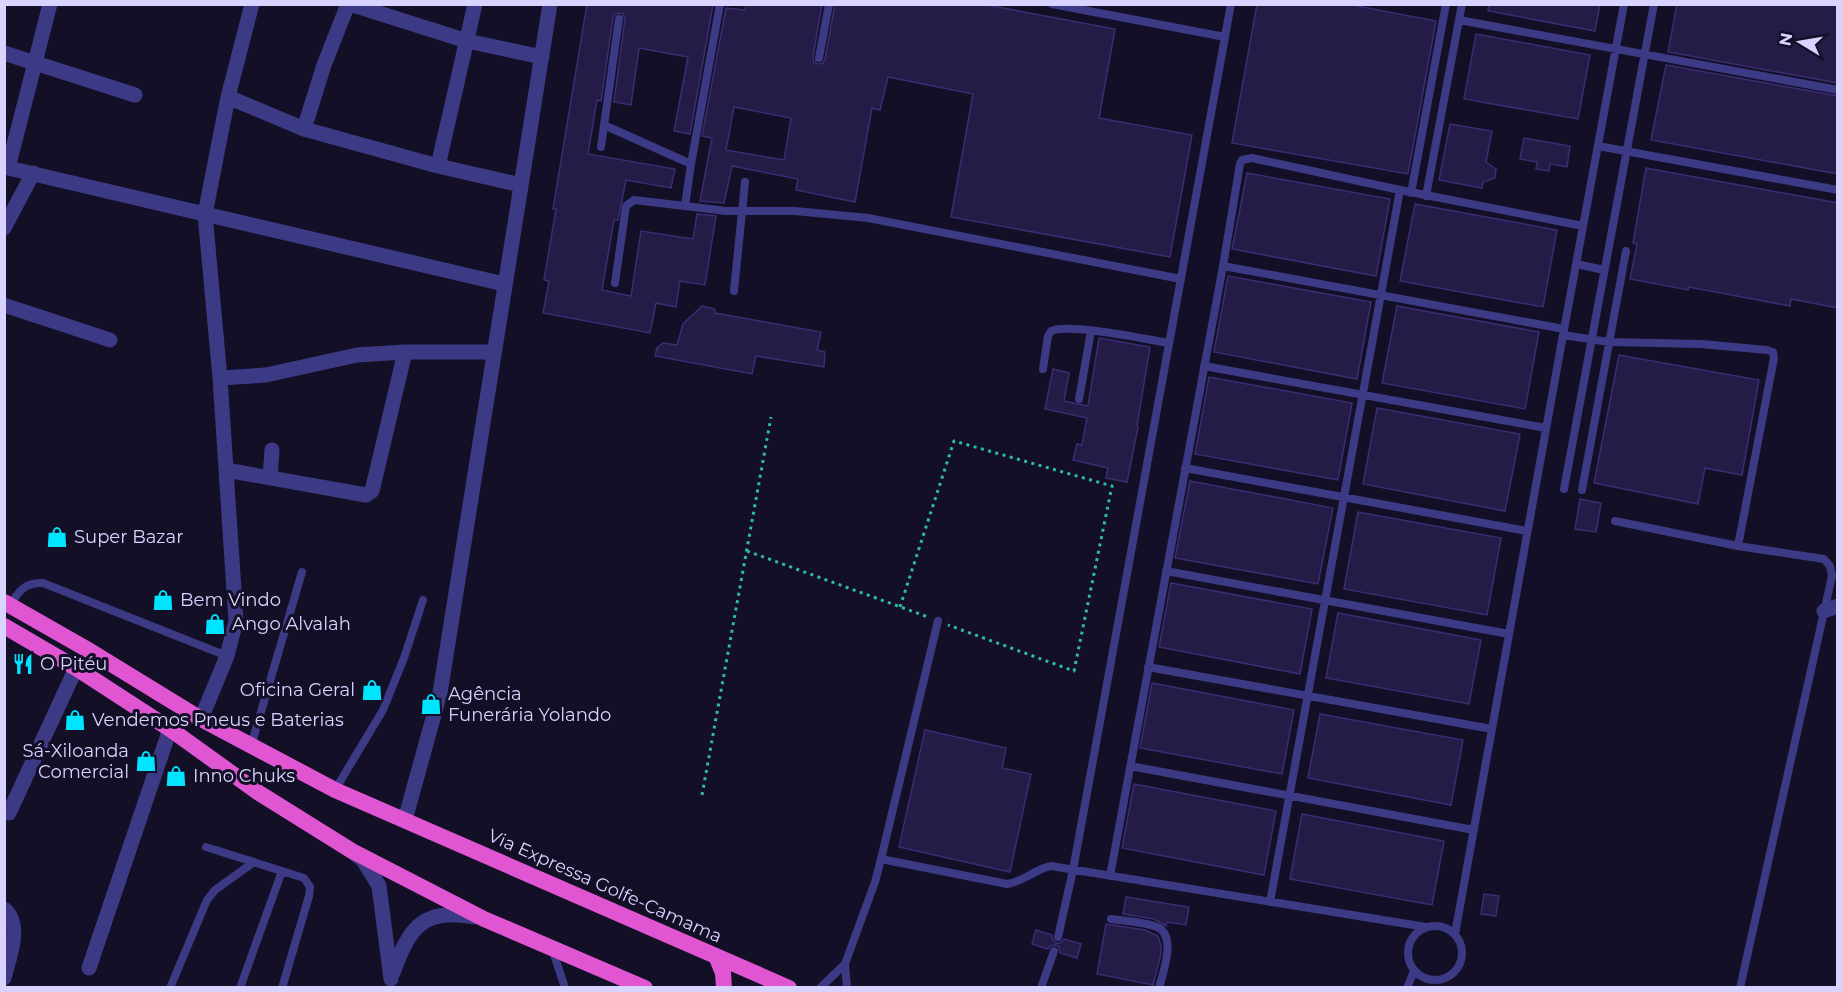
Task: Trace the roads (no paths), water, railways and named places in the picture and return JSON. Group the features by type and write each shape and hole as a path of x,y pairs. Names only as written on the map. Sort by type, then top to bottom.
{"highway":[{"name":"Via Expressa Golfe-Camama","path":"7,603 201,719 335,790 789,987"},
{"path":"4,626 76,668 170,729 259,793 352,851 484,919 645,987"},
{"path":"716,956 723,973 724,987"}],"street":[{"path":"50,4 6,168 504,284"},
{"path":"201,719 227,656 236,621 220,378 205,214 228,97 252,4"},
{"path":"304,129 324,65 349,4 467,41 542,57"},
{"path":"438,166 475,4"},
{"path":"405,820 440,693 550,4"},
{"path":"4,53 135,95"},
{"path":"228,97 304,129 438,166 522,185"},
{"path":"4,228 33,173"},
{"path":"4,305 110,340"},
{"path":"220,378 266,375 357,355 405,352 494,352"},
{"path":"226,470 369,494 372,491 405,352"},
{"path":"270,478 272,450"},
{"path":"9,813 76,668"},
{"path":"89,968 170,729"},
{"path":"352,851 363,860 379,886 390,983"},
{"path":"4,909 9,913 14,929 4,978"},
{"path":"390,983 402,946 416,927 433,917 454,913 484,919"}],"lane":[{"path":"685,206 720,4"},
{"path":"819,58 829,4"},
{"path":"1052,4 1225,37"},
{"path":"1058,937 1073,870 1231,4"},
{"path":"1411,193 1446,4"},
{"path":"1426,196 1462,4"},
{"path":"1455,934 1624,4"},
{"path":"1564,489 1654,4"},
{"path":"601,147 619,19"},
{"path":"1459,20 1838,90"},
{"path":"604,125 691,164"},
{"path":"1598,146 1838,190"},
{"path":"1110,876 1242,160 1252,158 1411,193 1583,226"},
{"path":"734,291 745,182"},
{"path":"1270,902 1400,190"},
{"path":"615,283 626,206 634,200 742,212 795,211 868,218 1181,279"},
{"path":"1582,490 1626,251"},
{"path":"1576,264 1604,270"},
{"path":"1223,266 1382,294 1591,340 1717,345 1773,352 1774,358 1738,546"},
{"path":"1043,369 1048,336 1051,331 1058,328 1170,343"},
{"path":"1079,399 1091,331"},
{"path":"1204,366 1546,428"},
{"path":"1185,468 1527,531"},
{"path":"1615,521 1738,546 1824,559 1830,566 1831,608 1740,987"},
{"path":"1166,571 1509,634"},
{"path":"251,746 302,572"},
{"path":"7,603 22,588 35,583 43,584 227,656"},
{"path":"335,790 382,710 404,658 423,600"},
{"path":"847,987 845,964 875,882 938,621"},
{"path":"1148,667 1492,729"},
{"path":"1130,766 1474,830"},
{"path":"206,847 304,878 310,887 282,987"},
{"path":"881,859 1007,884 1013,884 1044,867 1051,866 1426,927 1439,925 1455,934 1462,950 1461,960 1452,975 1432,984 1414,971 1408,960 1409,942 1414,934 1426,927"},
{"path":"170,987 207,900 215,890 254,862"},
{"path":"240,987 282,872"},
{"path":"1111,919 1159,927 1166,934 1168,945 1159,987"},
{"path":"552,948 565,987"},
{"path":"1041,987 1054,951"},
{"path":"820,987 845,964"},
{"path":"1407,987 1414,971"}],"place":[{"name":"Super Bazar","path":"57,537"},
{"name":"Bem Vindo","path":"163,600"},
{"name":"Ango Alvalah","path":"215,624"},
{"name":"O Pitéu","path":"23,664"},
{"name":"Oficina Geral","path":"372,690"},
{"name":"Agência Funerária Yolando","path":"431,704"},
{"name":"Vendemos Pneus e Baterias","path":"75,720"},
{"name":"Sá-Xiloanda Comercial","path":"146,761"},
{"name":"Inno Chuks","path":"176,776"}]}
